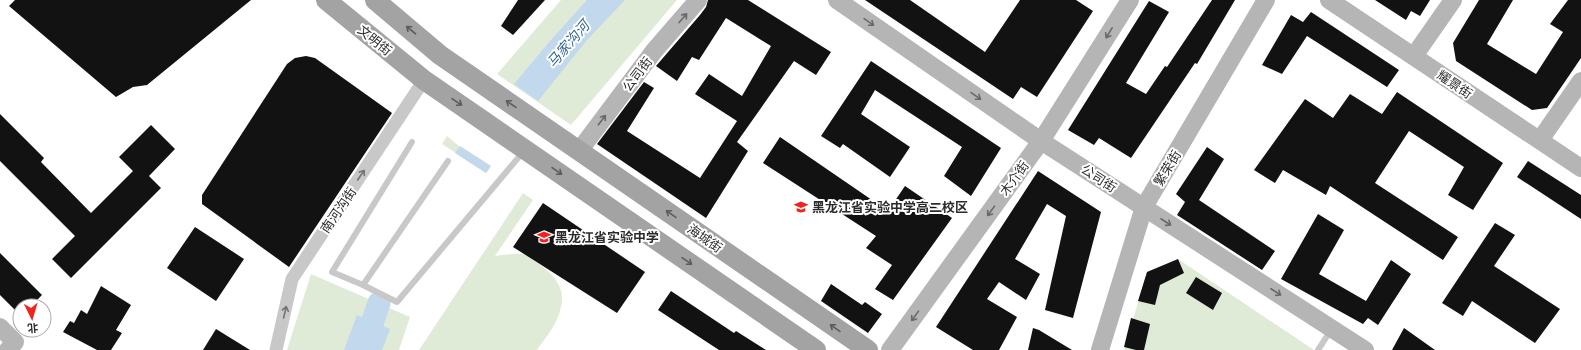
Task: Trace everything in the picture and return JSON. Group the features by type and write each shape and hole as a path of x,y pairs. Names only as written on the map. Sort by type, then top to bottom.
{"main road":[{"name":"文明街","path":"326,0 424,80 525,149"},
{"name":"海城街","path":"375,0 440,55 868,350"},
{"path":"525,149 816,350"}],"street":[{"name":"公司街","path":"579,151 654,51 698,0"},
{"name":"公司街","path":"837,0 1041,140 1365,350"},
{"name":"木介街","path":"890,350 1041,140 1130,0"},
{"name":"繁荣街","path":"1100,350 1144,207 1266,0"},
{"name":"耀景街","path":"1329,0 1581,168"},
{"path":"1414,56 1452,0"},
{"name":"南河沟街","path":"276,350 292,279 424,80"},
{"path":"1540,140 1581,82"},
{"path":"0,327 12,346"}],"lane":[{"path":"412,142 332,272 397,302 525,149"},
{"path":"363,285 448,161"},
{"path":"1318,350 1332,328"}],"green space":[{"path":"561,0 677,0 571,125 497,74"},
{"path":"447,136 460,147 491,166 486,173 442,144"},
{"path":"523,193 533,200 495,256 514,254 526,255 542,266 560,286 562,299 561,307 557,319 548,335 537,350 419,350"},
{"path":"1178,259 1314,350 1124,350 1147,272"},
{"path":"311,274 410,317 399,350 287,350"}],"water":[{"path":"587,0 625,0 587,40 538,101 514,84"},
{"path":"460,146 491,166 486,173 455,153"},
{"path":"357,315 390,329 382,350 344,350"}],"building":[{"path":"15,0 251,0 147,85 133,87 116,97 9,6"},
{"path":"518,0 545,0 513,35 501,26"},
{"path":"708,0 748,0 831,52 816,75 794,61 737,142 748,151 706,218 597,144 644,82 654,88 627,131 700,178 737,121 695,94 709,74 742,96 771,46 726,18 699,60 692,57 677,81 656,66 700,15 706,7"},
{"path":"865,0 910,0 985,52 1020,0 1076,0 1093,11 1037,97 1021,87 1013,99"},
{"path":"1212,0 1235,0 1197,64 1195,63 1131,158 1099,138 1094,145 1068,130 1149,1 1169,12 1126,83 1146,94 1165,66 1167,67"},
{"path":"1375,0 1430,0 1420,16 1411,11 1406,20"},
{"path":"1479,0 1513,0 1487,44 1536,74 1563,32 1550,24 1568,0 1581,0 1581,58 1547,108 1532,110 1456,61 1453,43"},
{"path":"1311,12 1399,70 1387,87 1307,36 1282,74 1262,65 1291,15 1303,22"},
{"path":"306,56 315,58 392,113 289,267 202,204 202,195 287,64 295,58"},
{"path":"871,61 1001,148 971,196 944,176 962,147 875,90 861,114 910,147 890,177 843,144 840,148 821,136"},
{"path":"1397,92 1503,163 1473,210 1448,195 1464,167 1409,131 1375,183 1458,237 1443,260 1330,186 1326,195 1283,170 1275,183 1254,170 1305,99 1333,118 1350,94 1382,114"},
{"path":"0,114 44,158 41,162 91,213 133,171 119,157 151,125 175,149 149,176 161,188 71,278 52,259 75,236 0,161"},
{"path":"780,137 888,211 905,186 952,218 893,300 875,289 892,265 866,248 876,236 763,163"},
{"path":"1207,147 1224,159 1199,200 1275,251 1262,270 1177,215 1185,202 1176,194"},
{"path":"1528,161 1581,195 1581,219 1517,177"},
{"path":"1038,171 1101,212 1073,318 1045,310 1066,216 1047,204 1015,259 1040,274 1026,300 999,282 987,299 1017,317 999,350 973,350 936,327"},
{"path":"543,203 645,272 617,313 513,247"},
{"path":"1318,214 1344,230 1319,274 1366,301 1391,260 1411,274 1378,325 1368,318 1363,324 1281,279"},
{"path":"1495,223 1515,235 1494,266 1560,309 1535,343 1472,301 1463,316 1442,303"},
{"path":"195,227 244,259 216,301 167,268"},
{"path":"0,253 42,295 39,298 12,298 12,307 0,295"},
{"path":"1178,259 1184,273 1160,285 1155,305 1138,301 1147,272"},
{"path":"1196,277 1222,293 1213,310 1186,293"},
{"path":"831,284 862,305 865,302 882,314 868,333 821,301"},
{"path":"101,286 131,305 116,330 122,333 111,350 97,350 63,332 70,321 74,323 81,310 87,314"},
{"path":"671,291 734,333 736,331 766,350 719,350 658,310"},
{"path":"1131,318 1150,324 1144,350 1124,347"},
{"path":"1033,328 1039,330 1072,350 1028,350"},
{"path":"1404,328 1435,350 1392,350"},
{"path":"216,329 250,350 203,350"}],"waterway":[{"name":"马家沟河","path":"363,350 379,303"}],"place":[{"name":"黑龙江省实验中学高二校区","path":"801,207"},
{"name":"黑龙江省实验中学","path":"544,237"}]}
